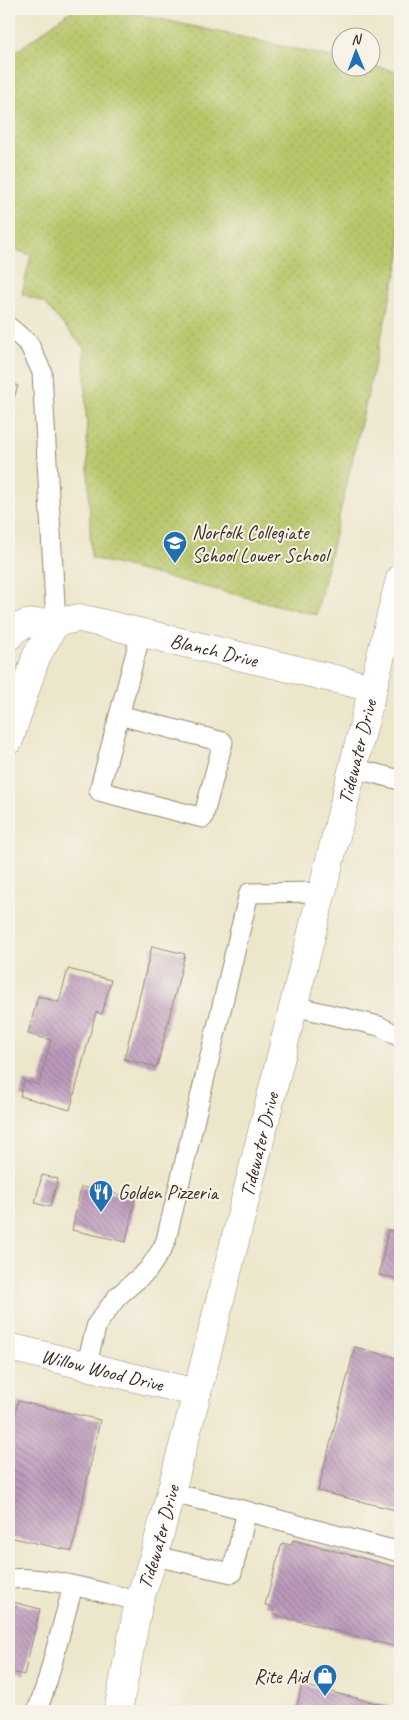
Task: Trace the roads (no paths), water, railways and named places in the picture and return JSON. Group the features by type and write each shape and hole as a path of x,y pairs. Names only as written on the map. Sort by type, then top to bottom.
{"main road":[{"name":"Tidewater Drive","path":"118,1711 140,1601 154,1556 197,1393 400,580"},
{"name":"Blanch Drive","path":"9,636 20,625 80,618 373,688"},
{"path":"9,740 36,657 56,622"},
{"name":"Willow Wood Drive","path":"9,1347 197,1393"}],"lane":[{"path":"9,328 29,344 42,372 56,622"},
{"path":"120,716 223,742 203,818 99,791 141,633"},
{"path":"353,768 400,780"},
{"path":"86,1366 97,1324 117,1297 148,1270 166,1240 249,893 322,892"},
{"path":"294,1006 379,1026 400,1037"},
{"path":"171,1493 247,1511 400,1552"},
{"path":"154,1556 232,1573 247,1511"},
{"path":"9,1579 23,1578 73,1586 140,1601"},
{"path":"37,1711 47,1682 73,1586"}],"place":[{"name":"Norfolk Collegiate School Lower School","path":"175,564"},
{"name":"Golden Pizzeria","path":"101,1213"},
{"name":"Rite Aid","path":"325,1697"}]}
